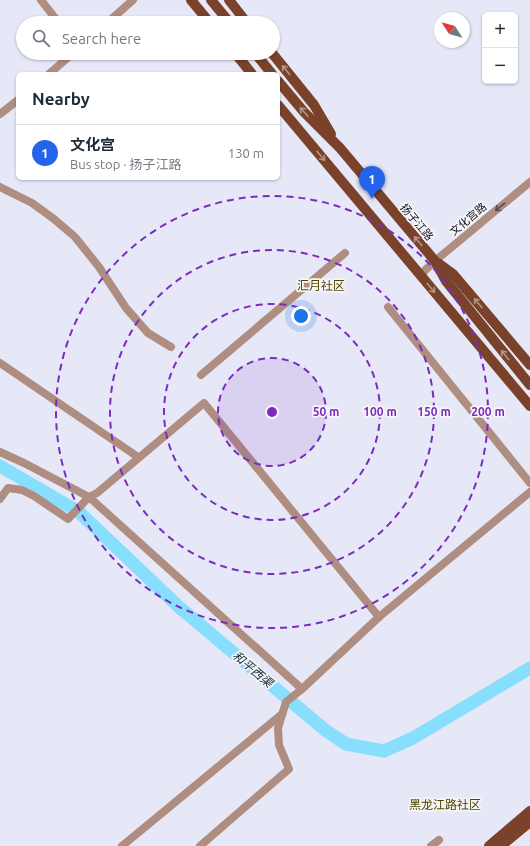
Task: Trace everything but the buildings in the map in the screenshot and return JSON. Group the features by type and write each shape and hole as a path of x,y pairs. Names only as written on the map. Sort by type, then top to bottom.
{"main road":[{"path":"190,0 204,16"},
{"path":"210,0 224,16"},
{"path":"228,0 241,16"},
{"path":"241,60 250,72"},
{"path":"261,60 270,72"},
{"path":"278,60 314,105 340,148"},
{"name":"扬子江路","path":"280,83 304,112 340,148 435,261 446,281 530,385"},
{"path":"280,107 530,406"},
{"path":"435,261 453,274 530,365"},
{"path":"489,846 530,811"},
{"path":"501,846 530,822"}],"street":[{"path":"41,0 53,16"},
{"path":"115,16 133,0"},
{"path":"51,72 65,60"},
{"path":"0,114 16,102"},
{"name":"文化宫路","path":"420,275 530,182"},
{"path":"0,187 32,203 75,237 130,313 148,333 171,347"},
{"path":"201,375 345,253"},
{"path":"388,307 530,484"},
{"path":"0,363 138,457"},
{"path":"0,499 8,488 22,490 34,496 68,519 89,498 97,493 204,402 379,617"},
{"path":"0,452 24,463 89,498 302,690"},
{"path":"200,846 289,769 279,745 278,728 286,702 302,690 379,617 530,492"},
{"path":"122,846 282,714"},
{"path":"431,846 439,840"}],"waterway":[{"name":"和平西渠","path":"0,466 79,512 179,607 325,730 346,744 384,751 413,738 530,668"}],"place":[{"name":"文化宫","path":"372,199"}],"district":[{"name":"汇月社区","path":"321,285"},
{"name":"黑龙江路社区","path":"445,804"}]}
